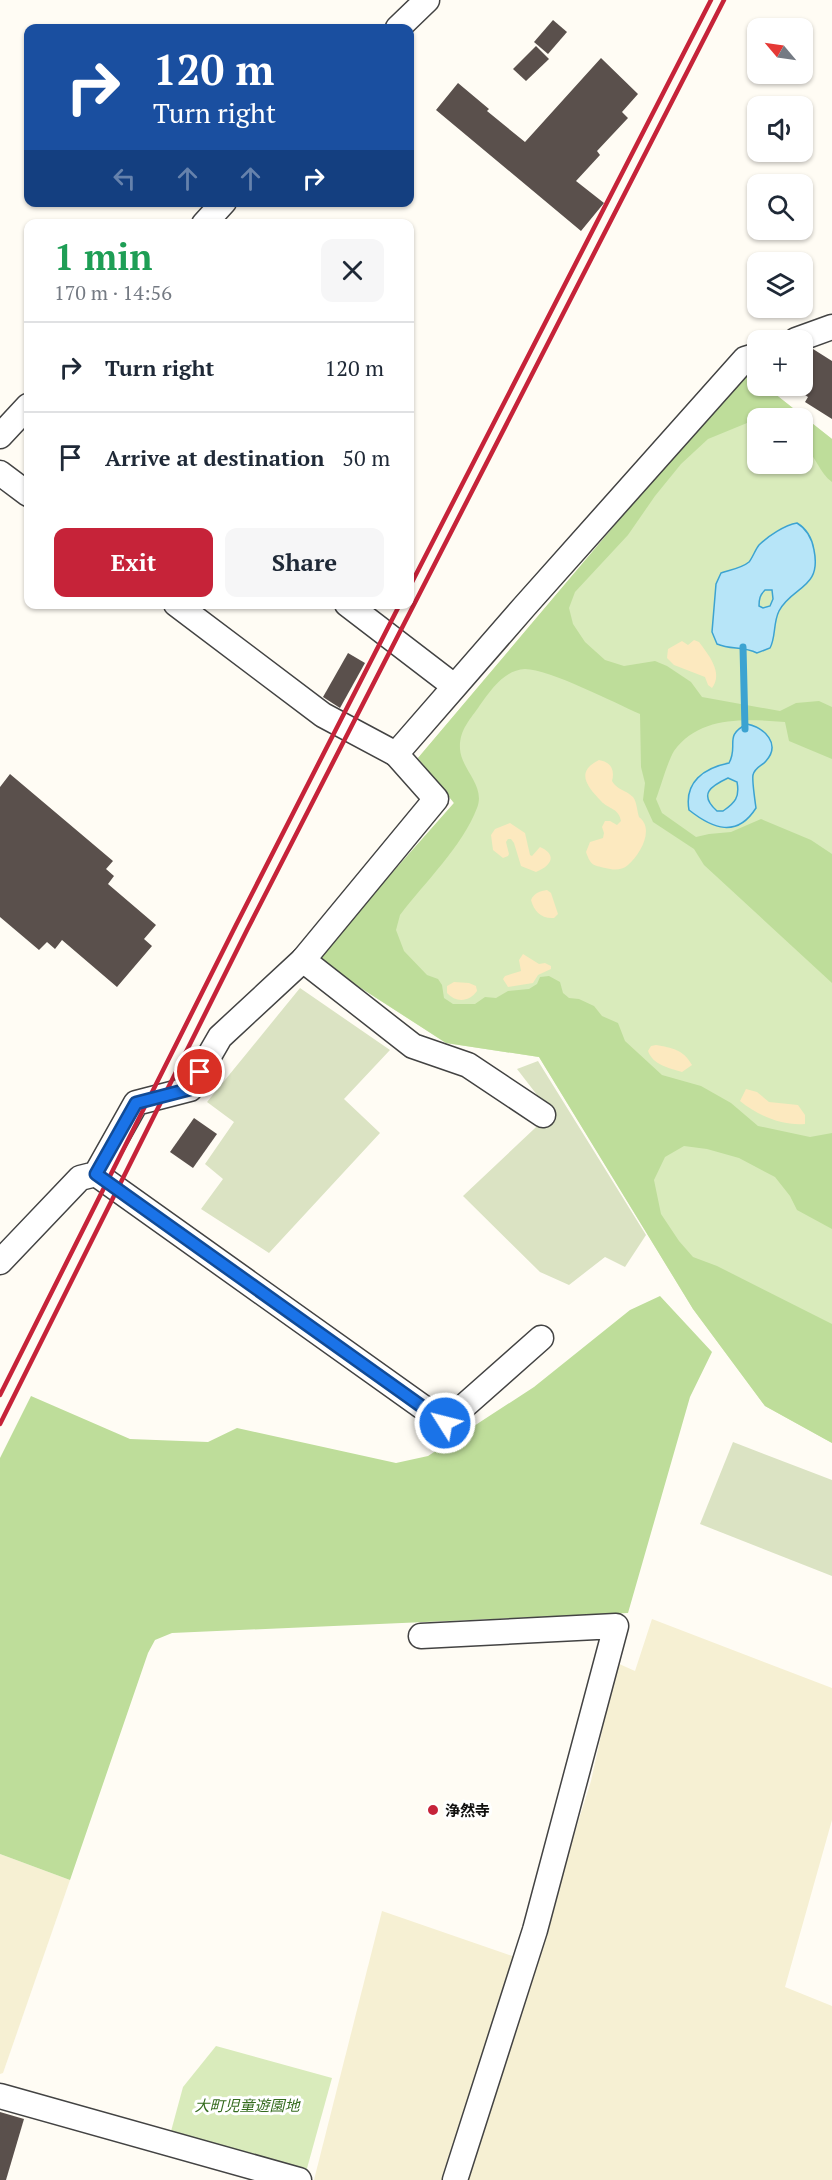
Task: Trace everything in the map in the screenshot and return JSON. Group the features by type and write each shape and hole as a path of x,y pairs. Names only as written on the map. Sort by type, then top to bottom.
{"street":[{"path":"402,24 427,0"},
{"path":"209,219 219,207"},
{"path":"813,334 832,327"},
{"path":"396,754 747,358"},
{"path":"0,436 24,410"},
{"path":"0,473 24,491"},
{"path":"0,1262 80,1178 96,1174 136,1103 190,1089 220,1037 303,960 436,799 396,754 323,715 183,609"},
{"path":"353,609 454,686"},
{"path":"303,960 413,1046 468,1065 543,1115"},
{"path":"96,1174 445,1423 542,1338"},
{"path":"421,1636 616,1626 535,1930 455,2180"},
{"path":"0,2096 299,2180"}],"shaded area":[{"path":"652,1619 832,1688 832,1820 785,1987 832,2006 832,2180 465,2180 591,1781 617,1663 635,1671"},
{"path":"0,1854 70,1880 3,2073 0,2074"},
{"path":"382,1911 518,1958 447,2180 314,2180"}],"green space":[{"path":"746,370 747,396 778,396 793,408 747,408 747,474 813,474 813,424 832,439 832,1443 765,1406 693,1309 539,1057 446,1043 316,959 454,803 418,758"},
{"path":"746,370 747,396 778,396 793,408 747,408 747,423 708,439 681,464 628,535 575,592 569,608 573,624 585,642 605,660 624,666 655,661 691,682 702,697 780,711 796,703 819,701 832,707 832,759 789,741 785,722 740,720 710,725 685,739 674,751 656,799 662,813 696,837 731,832 761,819 811,840 832,854 832,983 704,865 694,849 653,822 643,800 645,783 641,767 640,714 565,680 536,670 517,670 504,677 489,693 463,731 460,742 461,756 476,785 479,800 477,808 453,850 400,915 396,930 404,951 427,975 438,979 442,985 444,998 453,1004 475,1004 485,997 496,998 508,991 529,989 537,984 540,977 549,976 560,982 563,993 569,998 579,999 594,1006 602,1016 618,1023 625,1041 662,1075 701,1086 731,1103 758,1126 810,1137 832,1133 832,1229 797,1210 790,1196 775,1177 739,1158 707,1149 684,1146 665,1157 654,1180 661,1214 693,1257 717,1266 832,1324 832,1443 765,1406 693,1309 539,1057 446,1043 316,959 454,803 418,758"},
{"path":"813,424 832,439 832,482 813,457"},
{"path":"300,988 390,1050 344,1099 380,1133 269,1253 201,1209 223,1179 205,1164 234,1122 207,1102"},
{"path":"538,1061 646,1235 625,1267 605,1257 569,1285 540,1272 463,1196 551,1113 517,1069"},
{"path":"660,1296 712,1352 690,1397 628,1613 172,1633 155,1640 148,1653 70,1880 0,1854 0,1458 31,1396 130,1439 208,1442 237,1428 396,1463 428,1456 534,1387 630,1310"},
{"path":"733,1442 832,1480 832,1576 700,1524"},
{"name":"大町児童遊園地","path":"216,2046 332,2078 306,2172 170,2135 183,2087"}],"sand":[{"path":"694,640 699,642 707,652 716,670 712,688 705,677 674,665 667,658 668,649 682,641 688,645"},
{"path":"599,760 611,767 614,784 633,797 639,817 646,828 641,849 628,865 620,869 595,865 586,852 590,842 603,838 602,827 605,821 617,825 621,821 616,811 604,804 588,785 585,774 587,769"},
{"path":"510,823 525,833 530,855 532,856 540,847 549,853 551,857 549,864 536,872 521,866 511,839 506,842 508,856 503,858 493,850 491,835 495,829"},
{"path":"547,890 551,893 558,914 554,918 539,914 531,900 538,893"},
{"path":"523,954 539,964 545,963 551,966 551,969 538,975 533,983 508,987 503,979 505,976 521,971 519,960"},
{"path":"454,982 469,983 476,986 477,991 466,999 458,1000 447,993 447,986"},
{"path":"656,1045 681,1052 692,1065 682,1072 662,1065 650,1056 648,1051 651,1046"},
{"path":"746,1089 757,1092 769,1102 798,1105 805,1115 805,1124 779,1121 754,1111 740,1101"}],"water":[{"path":"792,524 801,525 810,538 814,550 814,572 810,580 791,596 779,611 770,648 757,653 717,644 712,632 716,584 721,573 749,562 763,542 777,531","holes":["772,590 773,599 770,606 763,608 759,606 763,592"]},
{"path":"747,724 760,729 769,738 772,749 766,761 757,768 753,775 756,808 741,824 733,827 716,826 689,810 688,800 693,784 698,778 720,765 729,763 733,751 733,737 740,728","holes":["728,778 737,782 737,796 731,805 723,811 717,811 708,800 709,791 716,784"]}],"building":[{"path":"553,20 567,32 548,54 534,42"},
{"path":"536,46 549,59 526,81 513,69"},
{"path":"601,58 638,94 622,112 628,118 597,151 600,155 576,181 604,203 581,231 436,110 458,83 489,109 487,111 525,142"},
{"path":"813,349 832,361 832,419 805,402 806,396 813,396"},
{"path":"348,653 365,663 340,708 323,697"},
{"path":"10,774 113,861 106,869 114,876 108,884 156,925 144,939 152,946 117,987 62,940 55,949 47,942 39,950 0,917 0,787"},
{"path":"194,1118 217,1134 193,1168 170,1152"},
{"path":"0,2112 24,2119 6,2180 0,2180"}],"waterway":[{"path":"743,647 745,729"}],"railway":[{"path":"414,578 711,0"},
{"path":"414,604 724,0"},
{"path":"0,1395 397,609"},
{"path":"0,1424 247,930 412,609"}],"place":[{"name":"浄然寺","path":"433,1810"}],"route":[{"path":"200,1072 190,1089 136,1103 96,1174 445,1423"}]}
